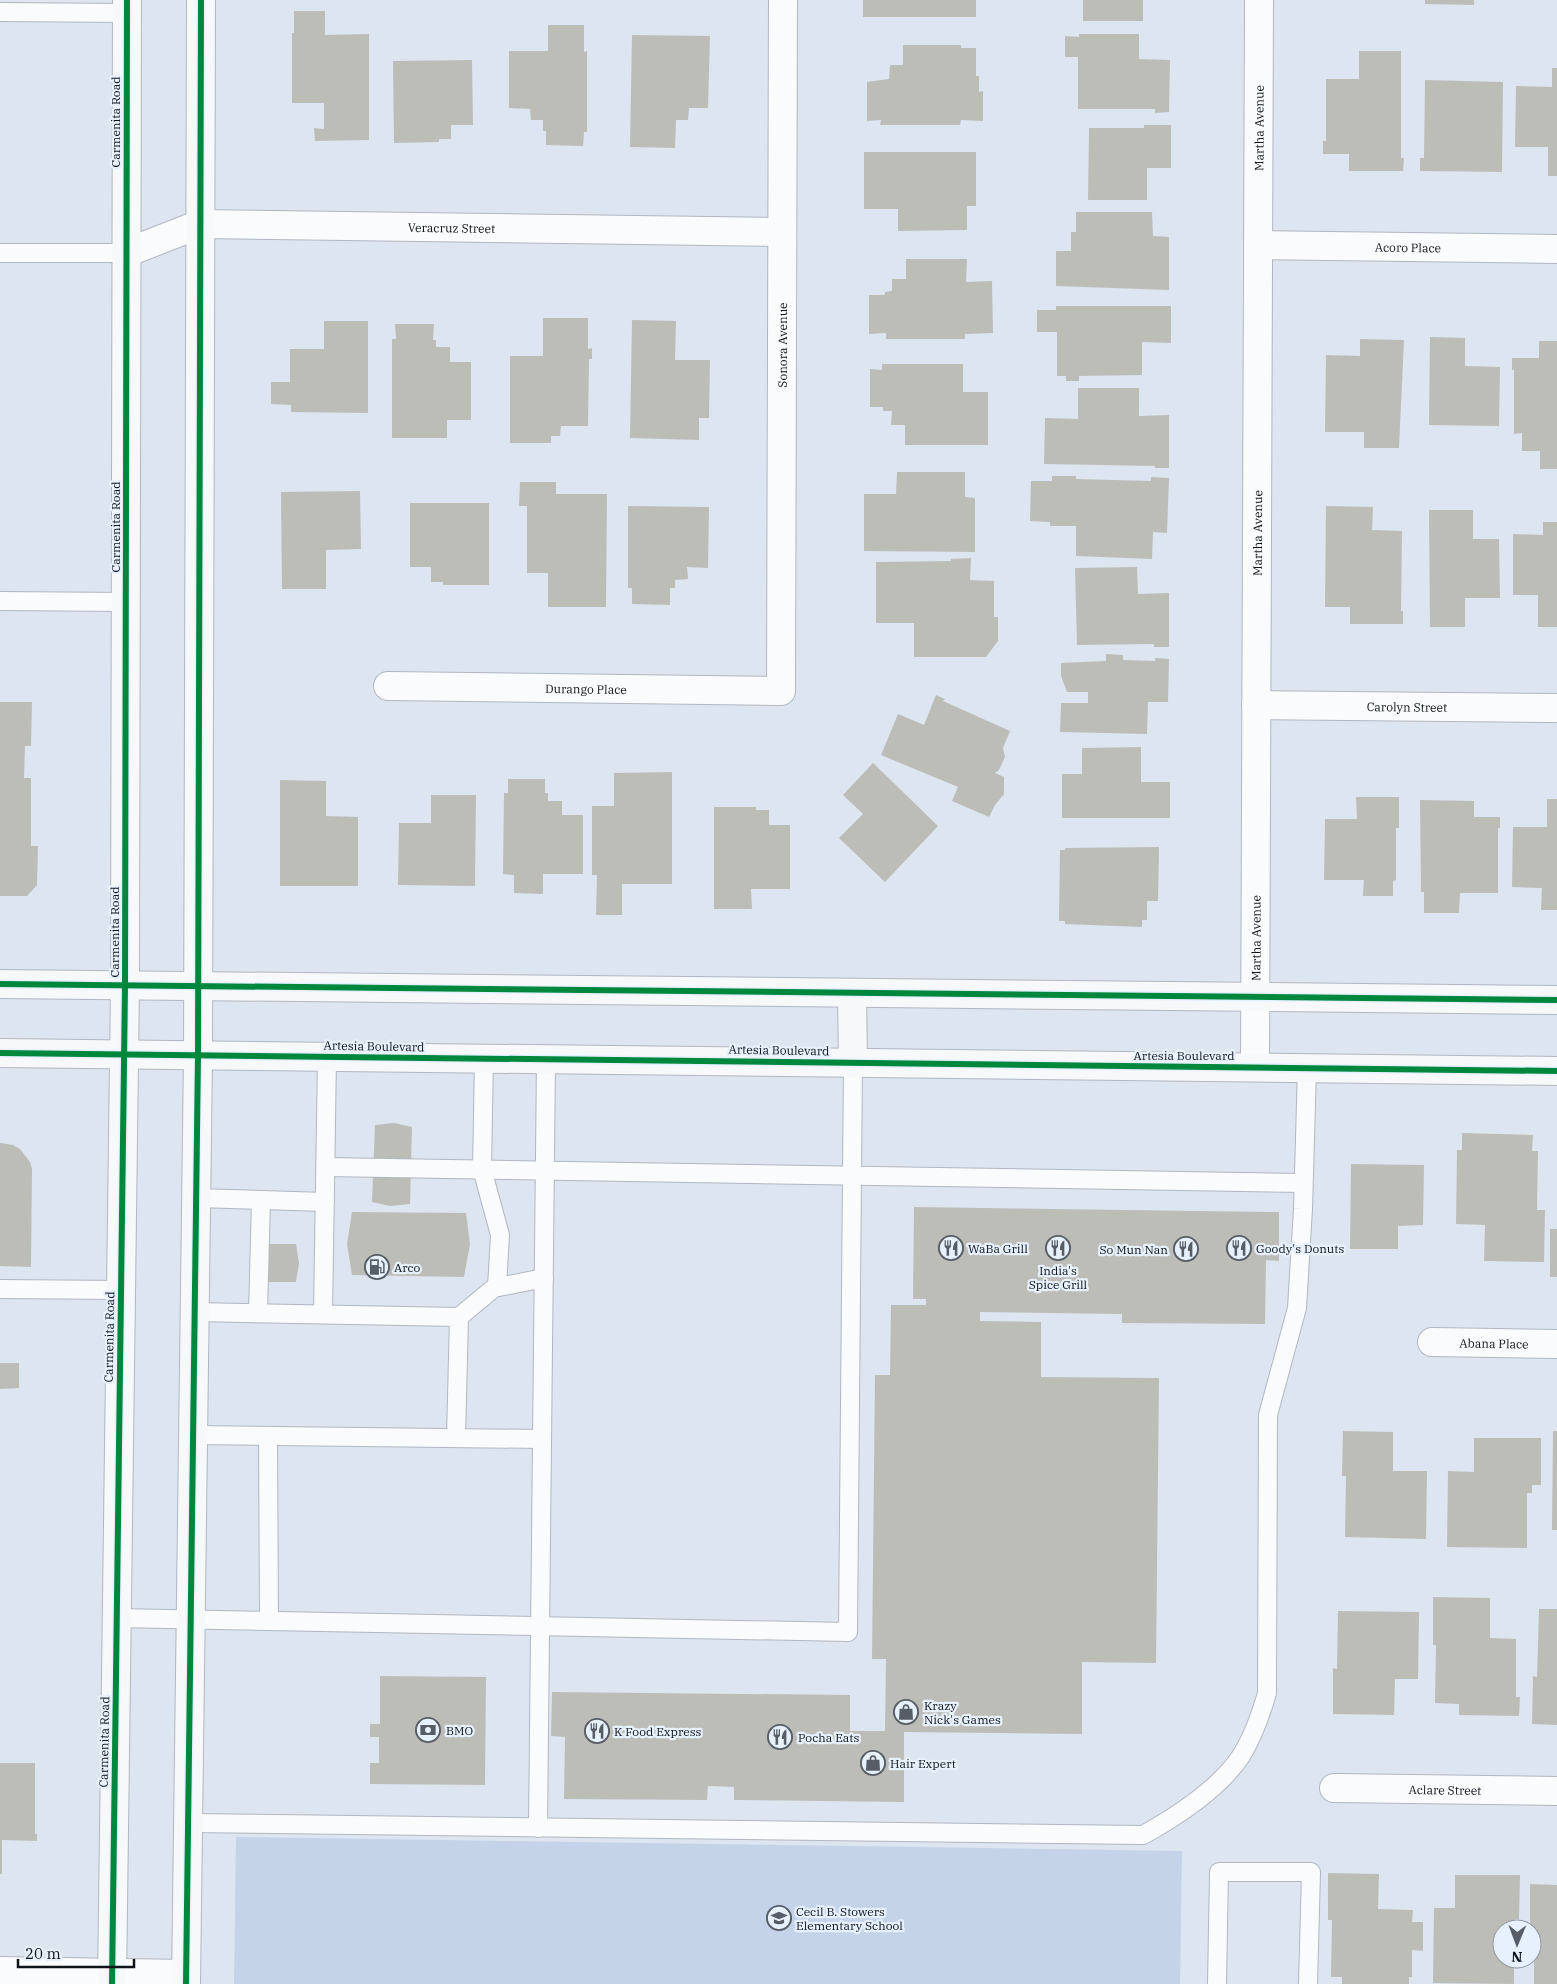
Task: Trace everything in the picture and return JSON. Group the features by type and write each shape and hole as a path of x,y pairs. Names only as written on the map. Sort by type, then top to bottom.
{"main road":[{"path":"186,1979 198,1055 201,0"},
{"name":"Carmenita Road","path":"112,1979 125,986 127,6"},
{"path":"0,984 1557,1000"},
{"path":"852,993 853,1062"},
{"name":"Artesia Boulevard","path":"0,1053 1557,1071"}],"street":[{"name":"Sonora Avenue","path":"781,691 783,0"},
{"name":"Martha Avenue","path":"1255,1067 1259,0"},
{"name":"Veracruz Street","path":"126,253 200,224 782,232"},
{"name":"Acoro Place","path":"1258,245 1557,249"},
{"name":"Durango Place","path":"388,686 781,691"},
{"name":"Carolyn Street","path":"1256,705 1557,708"},
{"name":"Abana Place","path":"1432,1342 1557,1344"},
{"name":"Aclare Street","path":"1334,1788 1557,1792"},
{"path":"0,1971 112,1979 186,1979"}],"lane":[{"path":"0,12 127,6"},
{"path":"0,252 126,253"},
{"path":"0,601 126,602"},
{"path":"323,1314 327,1057"},
{"path":"484,1058 482,1170 500,1235 497,1287"},
{"path":"538,1828 546,1059"},
{"path":"117,1618 848,1632 853,1062"},
{"path":"188,1823 1143,1835 1174,1819 1209,1791 1241,1757 1259,1719 1267,1692 1268,1415 1297,1308 1307,1068"},
{"path":"326,1167 1303,1182"},
{"path":"196,1198 326,1202"},
{"path":"258,1313 261,1200"},
{"path":"194,1312 459,1317 497,1287 544,1278"},
{"path":"0,1289 121,1290"},
{"path":"456,1438 459,1317"},
{"path":"193,1435 542,1439"},
{"path":"268,1436 269,1621"},
{"path":"1217,1984 1219,1872 1311,1872 1308,1984"}],"shaded area":[{"name":"Cecil B. Stowers Elementary School","path":"236,1837 1182,1851 1180,1984 234,1984"}],"building":[{"path":"863,0 976,0 976,17 863,17"},
{"path":"1083,0 1143,0 1143,21 1083,21"},
{"path":"1425,0 1474,0 1474,5 1425,4"},
{"path":"294,11 325,11 325,35 369,34 369,140 315,141 314,128 324,129 324,103 292,103 292,33 294,33"},
{"path":"548,25 584,25 584,52 587,51 587,132 584,132 583,146 546,145 546,131 543,131 543,120 531,120 530,109 509,108 509,51 548,51"},
{"path":"1079,34 1139,34 1139,59 1170,60 1169,112 1155,113 1155,109 1078,109 1078,57 1065,57 1065,36 1079,37"},
{"path":"632,35 710,36 708,108 689,108 688,120 676,120 675,148 630,147"},
{"path":"903,45 961,45 961,48 976,48 976,76 979,76 979,92 983,91 983,121 961,120 960,125 880,125 881,120 867,121 867,82 889,79 890,65 903,65"},
{"path":"1359,51 1401,51 1401,158 1404,158 1403,171 1349,171 1349,154 1323,154 1323,141 1326,141 1326,79 1359,79"},
{"path":"472,60 473,125 451,125 451,139 439,139 439,142 394,143 393,61"},
{"path":"1552,68 1557,68 1557,176 1548,176 1548,147 1515,147 1516,86 1552,87"},
{"path":"1425,80 1503,82 1502,172 1420,171 1420,158 1424,158"},
{"path":"1144,125 1171,125 1171,168 1147,168 1147,200 1088,200 1089,128 1144,128"},
{"path":"864,152 976,152 976,206 967,206 967,230 898,231 898,209 864,209"},
{"path":"1076,212 1152,212 1153,236 1169,237 1169,290 1056,286 1056,251 1071,251 1071,232 1076,232"},
{"path":"906,259 967,259 966,282 992,281 993,333 965,334 965,339 886,339 886,333 869,334 869,295 885,295 885,292 892,291 892,279 906,279"},
{"path":"1056,306 1171,306 1171,343 1142,342 1142,375 1079,376 1079,381 1066,381 1066,376 1057,376 1057,332 1037,332 1037,310 1056,310"},
{"path":"543,318 588,318 588,349 592,348 592,359 589,359 588,426 561,426 560,436 551,436 551,443 510,443 510,356 543,356"},
{"path":"632,320 676,321 675,360 710,360 709,418 699,418 699,440 630,438"},
{"path":"324,321 368,321 368,413 291,412 291,405 271,404 271,382 290,382 290,349 324,349"},
{"path":"395,324 434,324 433,340 436,340 436,347 450,347 450,362 471,362 471,420 447,420 447,438 392,438 392,339 396,339"},
{"path":"1430,337 1465,338 1465,366 1500,367 1499,426 1429,425"},
{"path":"1360,339 1404,340 1399,448 1364,448 1364,432 1325,432 1326,355 1360,356"},
{"path":"1539,341 1557,341 1557,469 1540,469 1540,451 1522,451 1522,433 1514,434 1514,370 1512,370 1512,358 1539,358"},
{"path":"882,364 963,364 963,392 988,392 988,445 905,445 905,425 891,425 892,411 883,411 883,407 870,407 870,369 882,370"},
{"path":"1078,388 1139,388 1139,416 1169,415 1169,468 1155,468 1155,466 1044,464 1045,418 1078,419"},
{"path":"897,472 965,472 965,497 975,498 975,552 864,551 864,494 896,494"},
{"path":"1052,476 1076,476 1076,479 1151,481 1151,477 1169,478 1167,533 1153,532 1152,559 1076,556 1076,526 1050,526 1050,522 1030,521 1031,481 1052,481"},
{"path":"520,482 556,482 556,494 607,494 606,607 548,607 548,573 527,573 527,506 519,506"},
{"path":"360,491 361,549 326,550 326,589 282,589 281,492"},
{"path":"410,503 489,503 489,585 443,585 443,582 431,582 431,567 410,567"},
{"path":"628,506 709,507 708,568 687,567 688,579 675,580 675,588 670,588 670,605 632,604 632,588 628,588"},
{"path":"1326,506 1373,507 1372,530 1402,531 1401,611 1403,611 1403,624 1350,624 1350,607 1325,607"},
{"path":"1429,510 1473,510 1473,539 1499,539 1500,598 1465,598 1465,627 1430,627"},
{"path":"1543,522 1557,522 1557,627 1538,627 1538,595 1513,595 1513,534 1543,535"},
{"path":"971,558 970,580 994,581 994,617 998,617 998,641 986,657 914,657 914,623 876,623 876,562 951,561 951,559"},
{"path":"1137,567 1138,594 1169,593 1169,647 1154,647 1154,644 1077,645 1075,568"},
{"path":"1106,654 1123,655 1123,660 1155,661 1155,658 1169,659 1168,702 1148,702 1147,734 1060,732 1061,703 1088,703 1088,692 1067,692 1061,676 1061,663 1106,661"},
{"path":"936,695 945,699 943,701 1010,731 1003,748 1005,757 999,770 995,773 1004,777 1004,794 995,805 989,817 952,801 958,787 881,755 898,714 924,725"},
{"path":"0,702 32,702 31,746 25,746 24,778 31,778 31,846 38,846 37,885 27,896 0,896"},
{"path":"1141,747 1141,782 1170,782 1170,818 1062,818 1062,774 1082,774 1082,748"},
{"path":"873,763 938,826 885,882 839,838 863,814 843,795"},
{"path":"672,772 672,884 622,884 622,915 596,915 597,875 592,875 592,806 614,806 614,773"},
{"path":"508,779 545,779 545,793 548,793 548,801 562,801 562,815 583,815 583,874 543,874 543,894 514,893 514,875 503,874 504,793 508,793"},
{"path":"280,780 326,781 326,816 358,817 358,886 280,886"},
{"path":"431,795 476,795 475,886 398,885 399,823 431,823"},
{"path":"1356,797 1399,797 1399,828 1396,828 1396,880 1393,881 1393,896 1363,896 1364,880 1324,880 1325,819 1357,819"},
{"path":"1547,799 1557,799 1557,910 1541,910 1542,888 1512,887 1513,827 1547,827"},
{"path":"1420,800 1474,801 1474,817 1500,817 1500,828 1498,828 1498,893 1460,893 1459,913 1424,913 1424,892 1421,892"},
{"path":"714,807 756,807 756,810 769,810 769,825 790,825 790,889 751,889 752,909 714,909"},
{"path":"1159,847 1158,901 1147,901 1147,920 1142,920 1142,927 1065,924 1065,921 1059,921 1060,850 1065,850 1065,848"},
{"path":"394,1123 412,1127 410,1204 390,1206 372,1202 375,1125"},
{"path":"1462,1133 1533,1135 1532,1151 1538,1151 1537,1210 1545,1210 1544,1262 1484,1261 1485,1225 1456,1224 1457,1150 1462,1150"},
{"path":"0,1143 13,1145 20,1149 30,1162 32,1169 31,1267 0,1266"},
{"path":"1351,1164 1424,1165 1423,1225 1398,1226 1398,1249 1350,1249"},
{"path":"914,1207 1279,1212 1279,1261 1266,1260 1265,1324 1122,1323 1122,1314 980,1312 980,1321 1041,1322 1041,1377 1159,1378 1156,1663 1082,1662 1082,1734 904,1732 904,1802 734,1800 734,1787 708,1786 707,1800 564,1799 565,1737 551,1736 552,1692 850,1695 850,1731 885,1731 886,1659 872,1659 875,1375 890,1375 891,1305 926,1305 926,1299 913,1299"},
{"path":"352,1212 466,1213 470,1244 464,1277 352,1275 347,1244"},
{"path":"1550,1229 1557,1229 1557,1277 1550,1277"},
{"path":"259,1244 296,1244 299,1263 296,1282 258,1282"},
{"path":"0,1363 19,1363 19,1388 0,1389"},
{"path":"1343,1431 1393,1432 1393,1471 1427,1471 1426,1539 1345,1537 1346,1476 1342,1476"},
{"path":"1553,1431 1557,1431 1557,1530 1552,1530"},
{"path":"1474,1438 1541,1438 1541,1485 1532,1485 1532,1493 1527,1493 1527,1548 1447,1547 1448,1471 1474,1472"},
{"path":"1433,1597 1490,1598 1490,1638 1516,1639 1516,1697 1520,1697 1519,1716 1459,1715 1459,1704 1435,1703 1436,1645 1433,1645"},
{"path":"1539,1609 1557,1609 1557,1725 1532,1724 1533,1676 1537,1677"},
{"path":"1338,1611 1419,1612 1418,1679 1395,1679 1394,1715 1333,1714 1333,1668 1337,1669"},
{"name":"BMO","path":"380,1676 486,1677 485,1785 370,1784 370,1763 379,1763 379,1737 370,1737 370,1724 380,1724"},
{"path":"0,1763 35,1763 35,1834 37,1834 37,1841 2,1840 2,1874 0,1874"},
{"path":"1328,1873 1379,1874 1378,1909 1413,1910 1412,1922 1423,1922 1423,1951 1412,1950 1412,1977 1409,1977 1409,1984 1342,1984 1342,1977 1331,1977 1332,1920 1328,1920"},
{"path":"1455,1875 1520,1875 1519,1919 1492,1919 1492,1969 1514,1969 1514,1984 1433,1983 1434,1908 1455,1908"},
{"path":"1530,1884 1557,1885 1557,1984 1534,1984 1534,1969 1542,1969 1542,1919 1530,1919"}],"cycle path":[{"path":"112,1984 125,986 127,0"},
{"path":"186,1984 198,1055 201,0"},
{"path":"0,984 1557,1000"},
{"path":"0,1053 1557,1071"}],"place":[{"name":"WaBa Grill","path":"951,1248"},
{"name":"India's Spice Grill","path":"1058,1248"},
{"name":"Goody's Donuts","path":"1239,1248"},
{"name":"So Mun Nan","path":"1186,1249"},
{"name":"Arco","path":"377,1267"},
{"name":"Krazy Nick's Games","path":"906,1712"},
{"name":"BMO","path":"428,1730"},
{"name":"K Food Express","path":"597,1731"},
{"name":"Pocha Eats","path":"780,1737"},
{"name":"Hair Expert","path":"873,1763"},
{"name":"Cecil B. Stowers Elementary School","path":"779,1918"}]}
